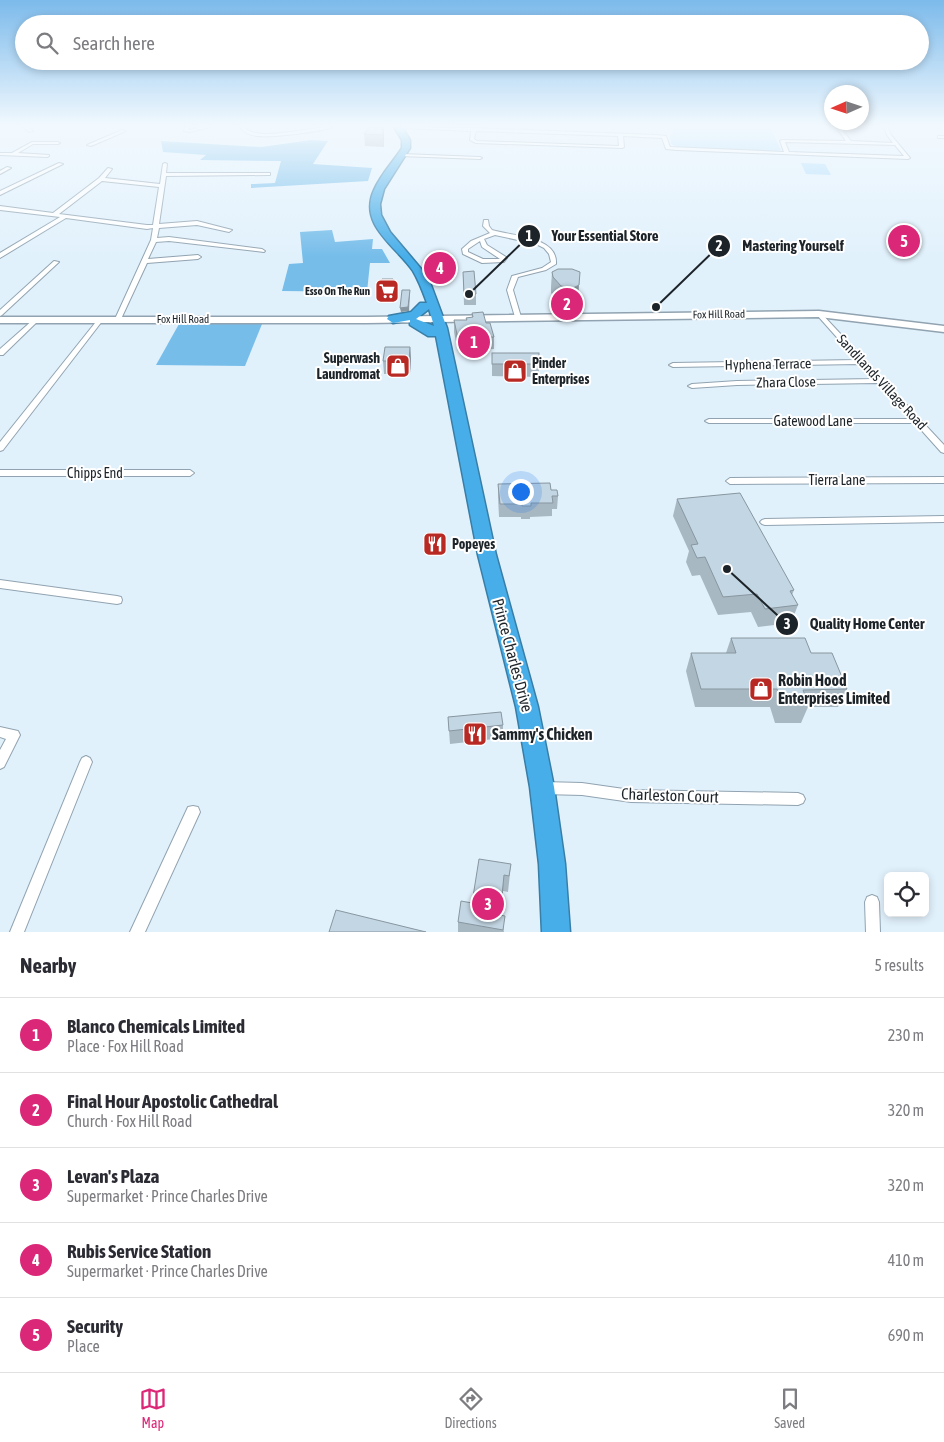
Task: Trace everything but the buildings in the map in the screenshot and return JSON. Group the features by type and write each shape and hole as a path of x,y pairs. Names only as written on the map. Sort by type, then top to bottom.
{"highway":[{"name":"Prince Charles Drive","path":"392,170 378,191 375,204 378,221 422,277 440,361 450,380 487,555 528,707 542,788 552,864 556,932"},
{"name":"Prince Charles Drive","path":"399,248 432,320"},
{"path":"393,318 416,314 422,310 432,320 429,329 415,322"}],"main road":[{"name":"Fox Hill Road","path":"432,320 518,317 819,314 944,329"},
{"name":"Fox Hill Road","path":"366,320 393,318"},
{"name":"Fox Hill Road","path":"0,320 366,320 415,322"}],"street":[{"path":"0,193 48,170"},
{"path":"54,215 101,179 109,170"},
{"path":"118,319 154,240 164,170"},
{"path":"163,175 268,174"},
{"path":"101,179 161,186"},
{"path":"0,208 157,227 197,223 229,230"},
{"path":"0,256 66,216"},
{"path":"486,221 487,229 494,233 535,241 549,249 552,254 554,262 549,268 515,276 510,290 518,317"},
{"path":"482,240 484,246 504,260 482,261 465,253 465,249 469,244 482,240 494,233"},
{"path":"154,240 170,239 262,251"},
{"path":"146,261 198,257"},
{"path":"0,314 56,262"},
{"name":"Sandilands Village Road","path":"819,314 944,450"},
{"path":"0,448 101,319"},
{"path":"0,352 36,320"},
{"name":"Hyphena Terrace","path":"673,365 863,362"},
{"name":"Zhara Close","path":"692,386 737,383 880,381"},
{"name":"Gatewood Lane","path":"709,421 917,421"},
{"name":"Chipps End","path":"0,473 190,473"},
{"name":"Tierra Lane","path":"730,481 944,480"},
{"path":"765,522 944,519"},
{"path":"0,584 117,600"},
{"path":"0,732 14,735 0,763"},
{"path":"18,932 86,762"},
{"name":"Charleston Court","path":"542,788 582,789 631,796 798,799"},
{"path":"137,932 193,812"},
{"path":"872,902 873,932"}],"shaded area":[{"path":"278,170 371,170 368,181 251,188 251,184 275,183"},
{"path":"804,170 829,170 831,175 806,174"},
{"path":"332,230 335,242 373,239 372,249 382,249 390,263 370,263 367,292 282,291 289,264 303,263 300,232"},
{"path":"179,324 262,324 245,366 156,365"}],"place":[{"name":"Security","path":"904,241"},
{"name":"Rubis Service Station","path":"440,268"},
{"name":"Esso On The Run","path":"387,291"},
{"name":"Your Essential Store","path":"469,294"},
{"name":"Final Hour Apostolic Cathedral","path":"567,304"},
{"name":"Mastering Yourself","path":"656,307"},
{"name":"Blanco Chemicals Limited","path":"474,342"},
{"name":"Superwash Laundromat","path":"398,366"},
{"name":"Pinder Enterprises","path":"515,371"},
{"name":"Popeyes","path":"435,544"},
{"name":"Quality Home Center","path":"727,569"},
{"name":"Robin Hood Enterprises Limited","path":"761,689"},
{"name":"Sammy's Chicken","path":"475,734"},
{"name":"Levan's Plaza","path":"488,904"}]}
